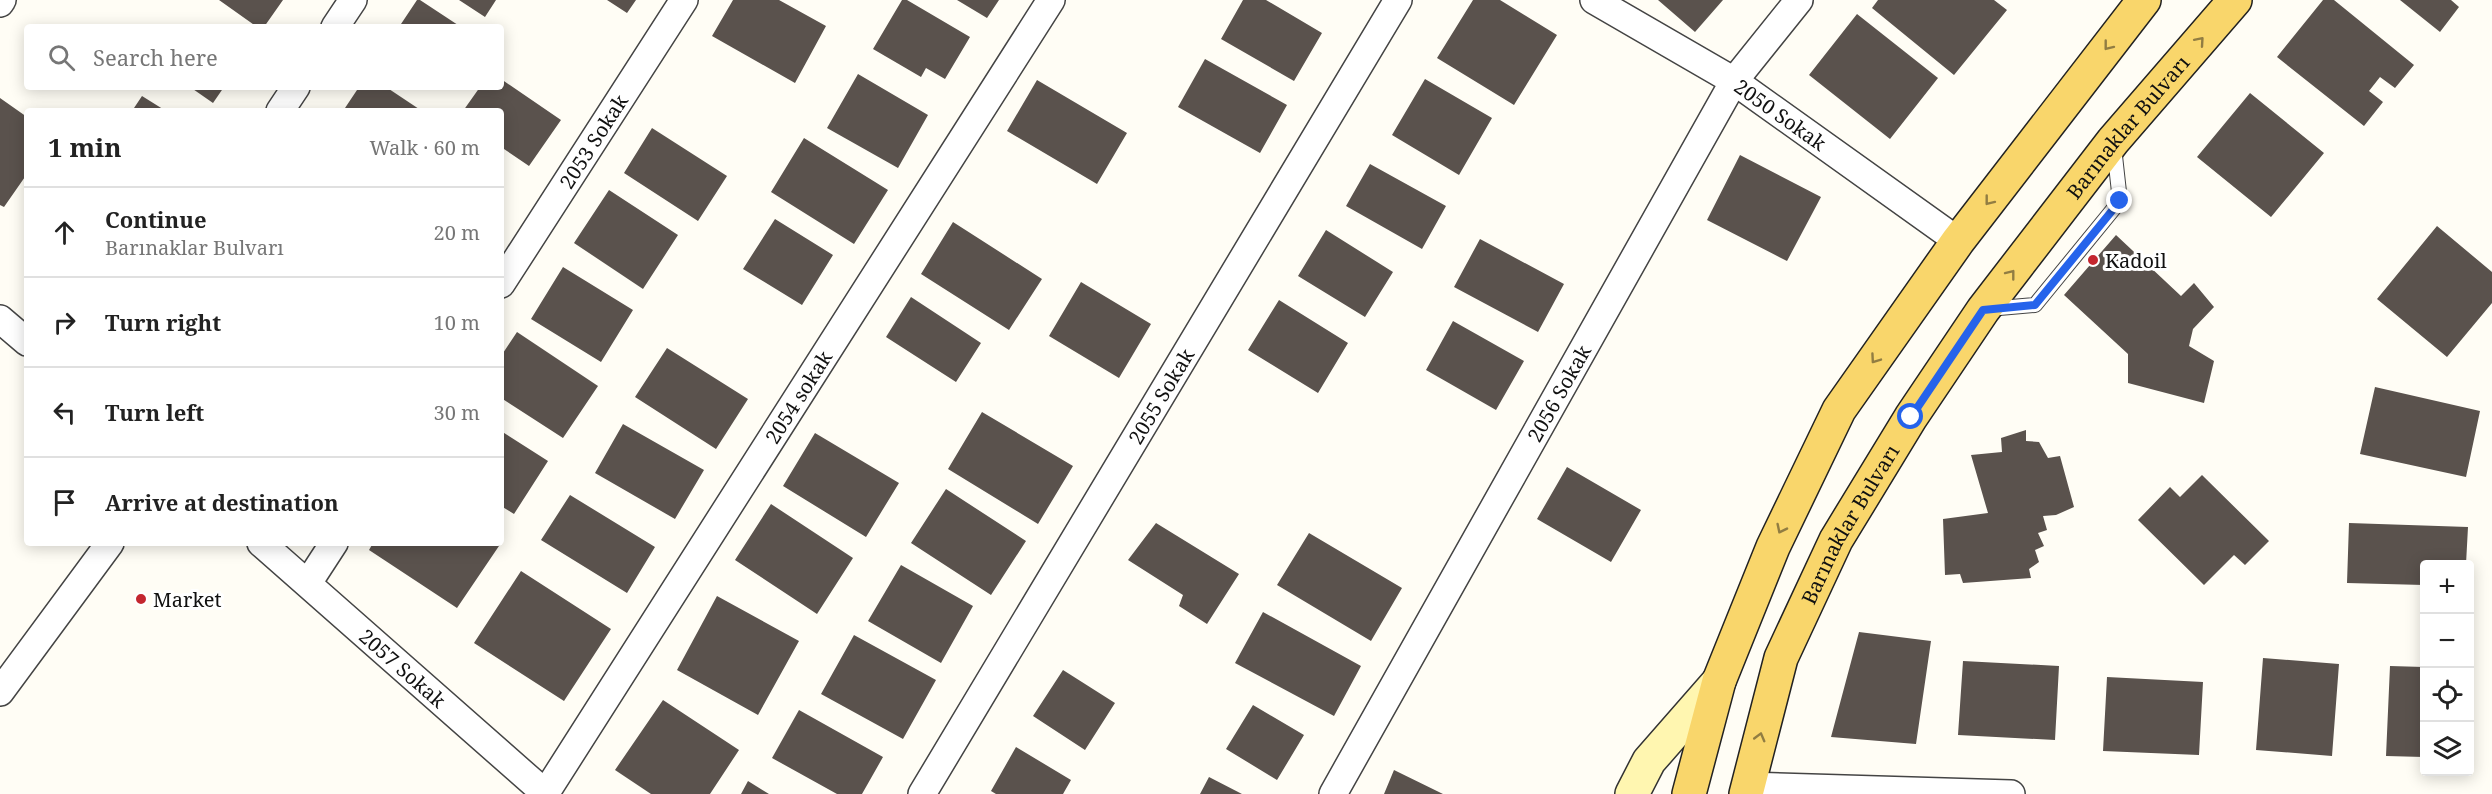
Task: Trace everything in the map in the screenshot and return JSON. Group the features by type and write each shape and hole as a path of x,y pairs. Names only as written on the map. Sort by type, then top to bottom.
{"main road":[{"path":"1689,794 1719,681 1773,547 1839,410 1958,241 2144,0"},
{"name":"Barınaklar Bulvarı","path":"1747,790 1781,658 1836,540 1911,417 1983,310 2113,141 2235,0"}],"street":[{"path":"337,24 353,0"},
{"name":"2053 Sokak","path":"504,279 684,0"},
{"name":"2054 sokak","path":"545,794 1051,0"},
{"name":"2055 Sokak","path":"922,794 1398,0"},
{"name":"2050 Sokak","path":"1594,0 1734,81 1958,241"},
{"name":"2056 Sokak","path":"1333,794 1734,81 1799,0"},
{"path":"282,108 294,90"},
{"path":"0,319 24,339"},
{"path":"0,692 108,546"},
{"name":"2057 Sokak","path":"265,546 545,794"},
{"path":"308,583 332,546"},
{"path":"1632,794 1649,761 1719,681"},
{"path":"1747,790 2009,794"}],"building":[{"path":"219,0 283,0 266,24 253,24"},
{"path":"417,0 420,0 456,24 401,24"},
{"path":"459,0 496,0 485,17"},
{"path":"607,0 636,0 627,13"},
{"path":"733,0 779,0 826,26 795,83 712,36"},
{"path":"902,0 907,0 970,37 945,79 926,68 921,77 873,49"},
{"path":"957,0 999,0 987,18"},
{"path":"1243,0 1266,0 1322,33 1294,81 1221,39"},
{"path":"1473,0 1500,0 1557,35 1514,105 1437,58"},
{"path":"1658,0 1723,0 1695,32"},
{"path":"1878,0 1994,0 2007,10 1954,75 1872,8"},
{"path":"2323,0 2334,0 2414,65 2395,88 2380,77 2369,91 2383,102 2364,126 2277,57"},
{"path":"2400,0 2451,0 2459,7 2440,32"},
{"path":"1857,14 1938,78 1890,139 1809,75"},
{"path":"1205,59 1287,105 1260,153 1178,107"},
{"path":"858,74 928,115 898,168 827,128"},
{"path":"1425,79 1492,118 1459,175 1392,135"},
{"path":"1037,80 1127,133 1097,184 1007,131"},
{"path":"504,81 561,120 529,166 504,149 504,108 465,108 478,90 504,90"},
{"path":"194,90 222,90 213,103"},
{"path":"357,90 390,90 418,108 345,108"},
{"path":"2250,93 2324,153 2271,217 2197,157"},
{"path":"142,96 161,108 134,108"},
{"path":"0,98 24,115 24,178 4,207 0,205"},
{"path":"652,128 727,176 698,221 624,173"},
{"path":"804,138 888,190 854,244 771,192"},
{"path":"1740,155 1821,197 1787,261 1707,220"},
{"path":"1370,164 1446,206 1422,249 1346,206"},
{"path":"609,190 678,235 643,289 574,243"},
{"path":"775,219 833,255 802,305 743,269"},
{"path":"953,222 1042,279 1009,330 921,274"},
{"path":"2437,226 2492,272 2492,303 2447,357 2377,299"},
{"path":"1326,230 1393,272 1365,317 1298,276"},
{"path":"2116,235 2181,296 2194,283 2214,307 2193,329 2189,346 2214,361 2204,403 2128,383 2128,354 2064,295"},
{"path":"1480,239 1564,284 1538,332 1454,287"},
{"path":"563,267 633,310 601,362 531,319"},
{"path":"1081,282 1151,324 1119,378 1049,336"},
{"path":"911,297 981,343 956,382 886,337"},
{"path":"1279,300 1348,343 1318,393 1248,350"},
{"path":"1453,321 1524,361 1496,410 1426,370"},
{"path":"517,332 598,386 563,438 504,400 504,352"},
{"path":"667,348 748,399 716,449 635,397"},
{"path":"2375,387 2480,411 2466,477 2360,454"},
{"path":"982,412 1073,466 1038,524 948,469"},
{"path":"623,424 704,470 675,519 595,473"},
{"path":"2026,430 2026,441 2039,442 2048,458 2060,456 2074,507 2056,515 2043,516 2047,530 2038,533 2044,546 2035,550 2039,562 2029,569 2031,578 1963,583 1960,574 1945,575 1943,519 1988,513 1971,455 2002,452 2001,438"},
{"path":"504,433 548,461 514,514 504,508"},
{"path":"815,433 899,483 866,537 783,486"},
{"path":"1567,467 1641,510 1611,562 1537,519"},
{"path":"2202,475 2269,541 2245,565 2234,555 2204,585 2138,520 2170,487 2180,497"},
{"path":"946,489 1026,541 991,595 911,543"},
{"path":"570,495 655,547 627,593 541,540"},
{"path":"771,504 853,558 817,614 735,560"},
{"path":"1156,523 1239,574 1207,624 1179,606 1183,595 1128,560"},
{"path":"2349,523 2468,527 2466,560 2420,560 2420,585 2347,583"},
{"path":"1309,533 1402,588 1371,641 1277,585"},
{"path":"371,546 499,546 457,608 369,550"},
{"path":"901,565 973,606 941,663 868,621"},
{"path":"521,571 611,629 564,701 474,643"},
{"path":"717,596 799,641 758,715 677,670"},
{"path":"1263,612 1361,666 1334,716 1235,663"},
{"path":"1859,632 1931,641 1916,744 1831,737"},
{"path":"854,635 936,680 903,739 821,694"},
{"path":"2263,658 2339,664 2332,756 2256,750"},
{"path":"1963,661 2059,666 2055,740 1958,735"},
{"path":"2390,666 2420,667 2420,757 2386,756"},
{"path":"1063,670 1115,703 1085,750 1033,716"},
{"path":"2107,677 2203,682 2199,755 2103,751"},
{"path":"663,700 739,750 710,794 651,794 615,770"},
{"path":"1253,705 1304,735 1277,780 1226,749"},
{"path":"799,710 883,757 862,794 837,794 772,758"},
{"path":"1016,747 1071,780 1063,794 996,794 991,791"},
{"path":"1394,770 1443,794 1384,794"},
{"path":"1209,777 1242,794 1200,794"},
{"path":"748,781 769,794 741,794"}],"place":[{"name":"Kadoil","path":"2093,260"},
{"name":"Market","path":"141,599"}],"route":[{"path":"1911,417 1983,310 2035,305 2120,201"}]}
